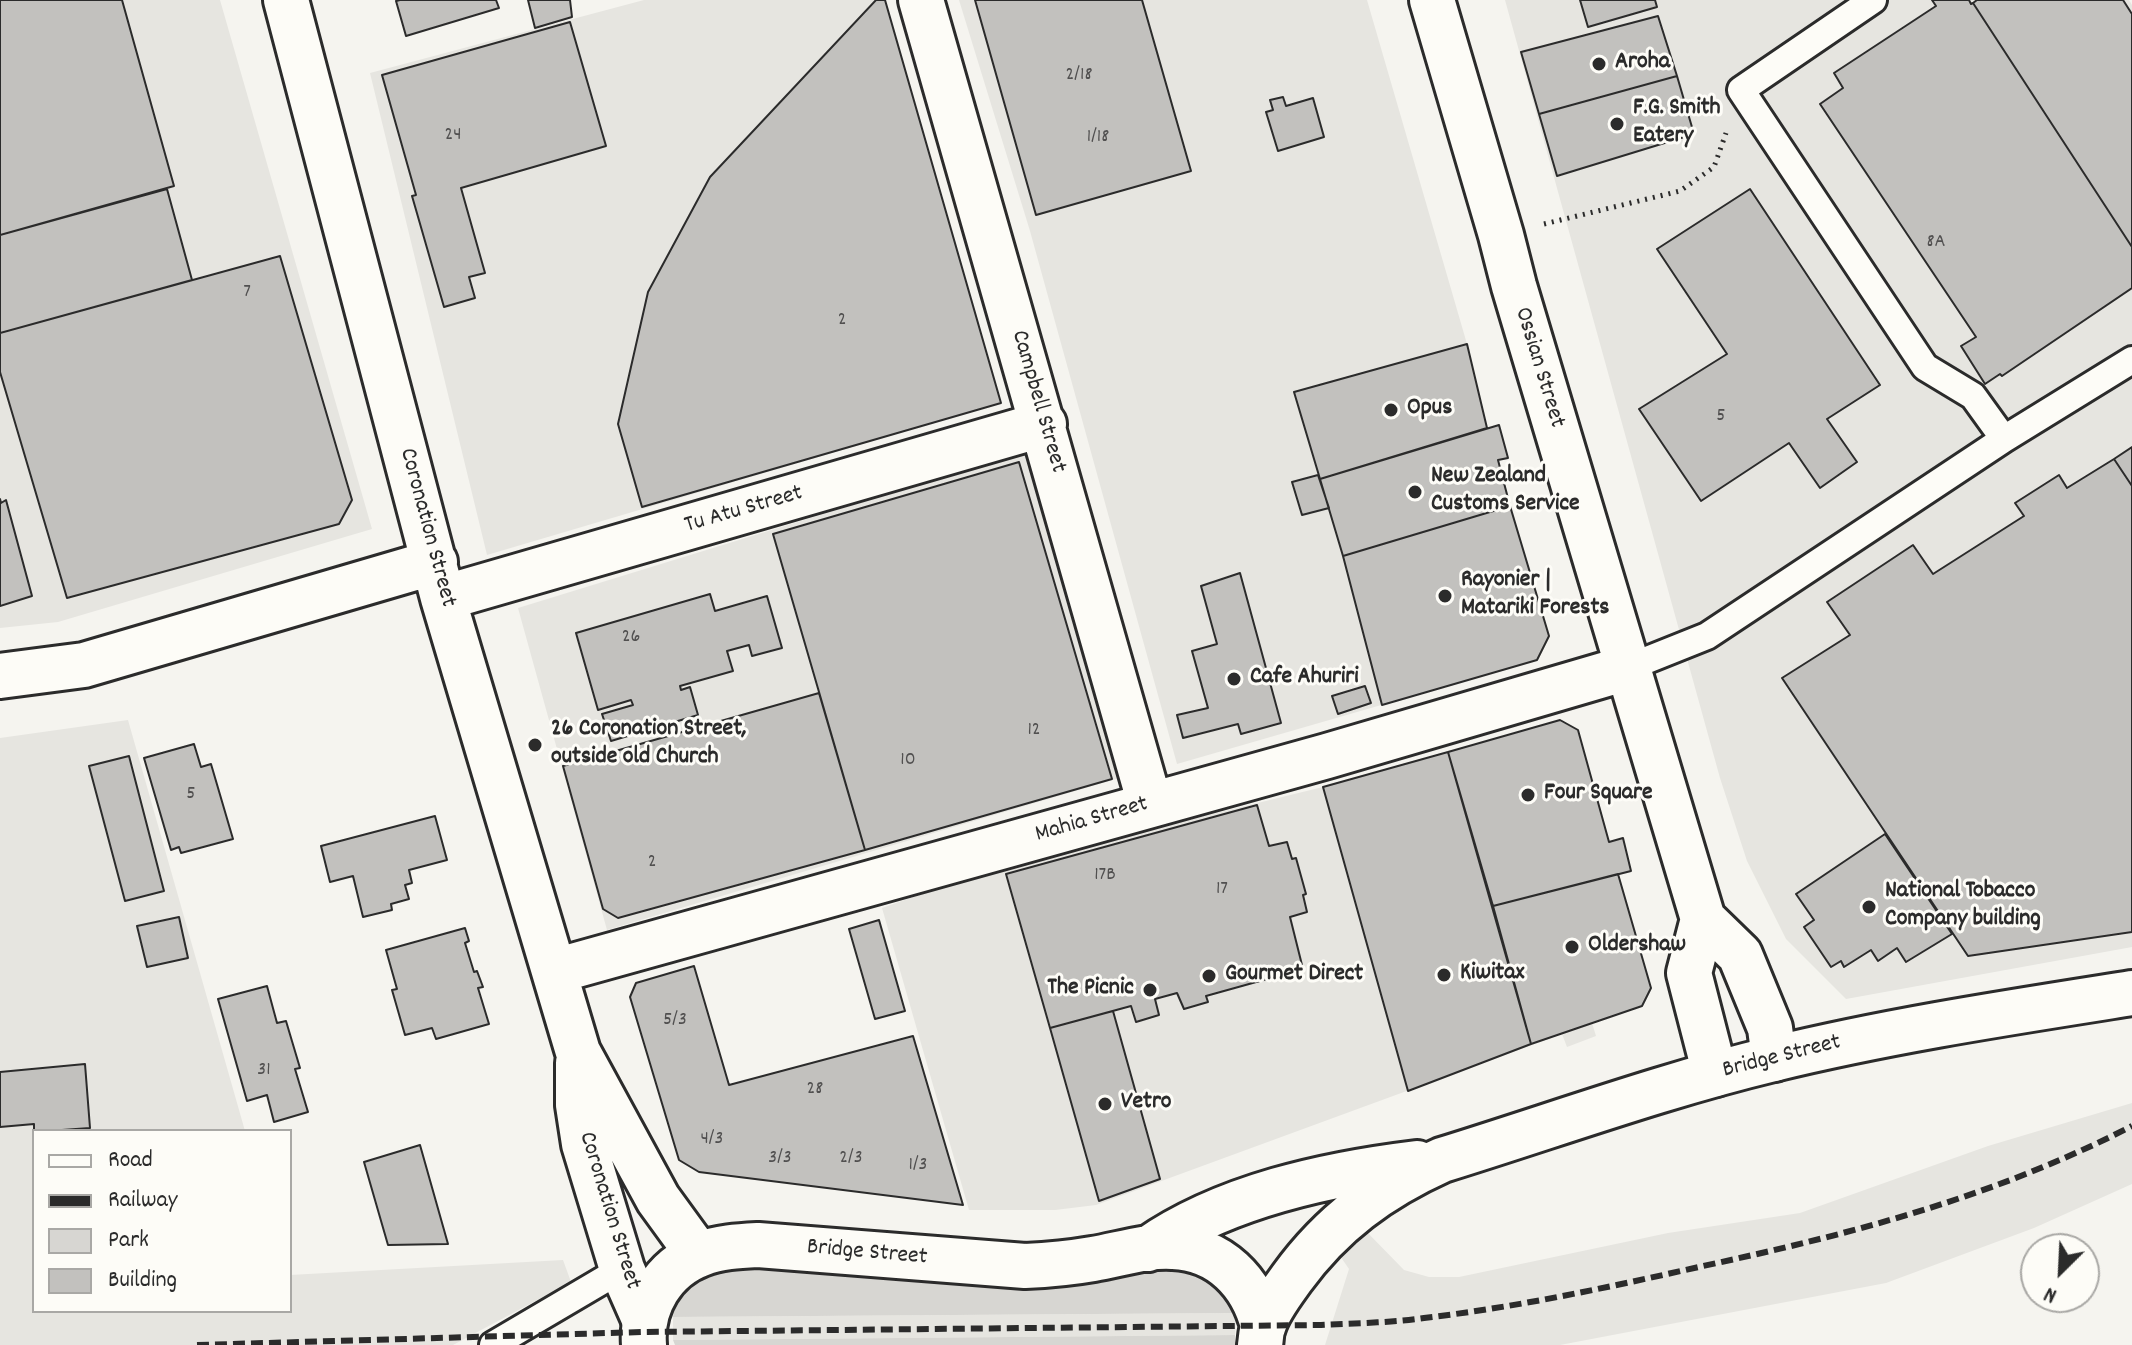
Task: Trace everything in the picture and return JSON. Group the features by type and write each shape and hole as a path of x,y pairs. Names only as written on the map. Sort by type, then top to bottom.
{"main road":[{"name":"Coronation Street","path":"286,0 439,580 578,1052 658,1199 698,1254"},
{"name":"Campbell Street","path":"921,0 1150,804"},
{"name":"Ossian Street","path":"1432,0 1703,919 1740,955 1770,1028 1774,1059"},
{"name":"Tu Atu Street","path":"0,676 84,665 439,580 1044,424"},
{"name":"Mahia Street","path":"555,971 1327,756 1627,668"},
{"path":"1703,919 1689,973 1715,1074"},
{"name":"Bridge Street","path":"1262,1335 1285,1289 1309,1255 1337,1225 1369,1199 1404,1177 1442,1160 1715,1074 1774,1059 1906,1029 2132,993"},
{"name":"Coronation Street","path":"578,1052 578,1105 584,1144 644,1332"},
{"name":"Bridge Street","path":"1148,1249 1196,1220 1312,1181 1357,1170 1442,1160"},
{"name":"Bridge Street","path":"644,1332 659,1287 670,1273 698,1254 718,1248 758,1245 1025,1266 1063,1264 1170,1246 1192,1249 1213,1257 1231,1269 1252,1295 1262,1335"}],"lane":[{"path":"1873,0 1741,90 1925,367 1973,396 2004,439"},
{"path":"1627,668 1707,636 2004,439 2132,360"},
{"path":"493,1345 622,1269"}],"path":[{"path":"1501,235 1680,191 1714,167 1741,90"}],"shaded area":[{"path":"0,0 220,0 372,529 58,622 0,628"},
{"path":"644,0 885,0 1001,403 487,555 370,73"},
{"path":"959,0 1367,0 1467,344 1487,428 1499,425 1508,458 1498,460 1549,636 1537,660 1177,764 1030,231"},
{"path":"1505,0 2129,0 2132,5 2132,947 1846,999 1786,939 1747,861 1720,778"},
{"path":"1025,452 1119,778 607,930 518,608"},
{"path":"128,720 244,1129 32,1129 32,1313 292,1313 292,1275 563,1260 571,1282 453,1345 0,1345 0,738"},
{"path":"1560,720 1578,730 1651,988 1592,1023 1596,1036 1567,1047 1562,1034 1096,1205 1055,1210 969,1210 882,908 1000,866 1323,787"},
{"path":"2132,1103 2132,1184 2034,1228 1886,1283 1560,1345 1325,1345 1349,1269 1336,1250 1364,1229 1404,1270 1429,1277 1459,1277 1668,1233 1800,1213 1988,1146"},
{"path":"1236,1313 1235,1335 673,1340 673,1317"}],"green space":[{"path":"735,1267 827,1271 1183,1267 1218,1279 1236,1313 673,1317 681,1295 694,1280"},
{"path":"1235,1335 1235,1345 675,1345 673,1340"}],"building":[{"path":"0,0 122,0 174,186 0,235"},
{"path":"496,0 499,8 406,36 396,1"},
{"path":"528,0 570,0 572,17 535,28"},
{"path":"876,0 885,0 1001,403 642,507 618,424 648,292 710,177"},
{"path":"975,0 1142,0 1191,171 1036,215"},
{"path":"1580,0 1655,0 1657,7 1588,27"},
{"path":"1932,0 1969,0 1973,3 2132,247 2132,288 2002,376 2000,374 1985,384 1961,346 1976,337 1820,104 1843,88 1834,73 1936,6"},
{"path":"1977,0 2123,0 2132,14 2132,247 1973,3"},
{"name":"Aroha","path":"1658,16 1677,76 1539,114 1521,52"},
{"path":"570,22 606,146 461,188 485,273 469,277 475,298 444,307 382,75"},
{"name":"F.G. Smith Eatery","path":"1677,76 1694,134 1557,176 1539,114"},
{"path":"1283,97 1286,106 1313,98 1324,137 1278,151 1266,112 1273,110 1270,100"},
{"path":"167,189 192,280 0,333 0,235"},
{"path":"1750,189 1880,385 1827,419 1857,462 1820,488 1789,443 1701,501 1639,409 1727,354 1657,249"},
{"path":"280,256 352,500 339,524 67,598 0,372 0,333"},
{"name":"Opus","path":"1467,344 1487,428 1320,479 1294,392"},
{"name":"New Zealand Customs Service","path":"1499,425 1508,458 1498,460 1510,506 1343,556 1320,479"},
{"path":"2132,447 2132,486 2114,459"},
{"path":"2114,459 2132,486 2132,932 1968,956 1782,678 1850,635 1827,602 1913,545 1933,574 2024,516 2015,503 2059,475 2067,488"},
{"path":"1019,462 1112,779 865,850 773,534"},
{"path":"1318,475 1329,508 1302,515 1292,482"},
{"path":"0,499 1,503 6,500 32,596 0,606"},
{"name":"Rayonier | Matariki Forests","path":"1510,506 1549,636 1537,660 1382,705 1343,556"},
{"name":"Cafe Ahuriri","path":"1240,573 1281,723 1241,734 1238,724 1183,738 1177,715 1208,708 1192,651 1217,644 1201,586"},
{"path":"710,594 715,611 767,596 782,648 752,656 749,645 727,651 733,671 680,686 681,690 690,687 698,715 611,741 602,714 633,705 631,700 598,710 576,633"},
{"path":"1365,686 1371,703 1338,714 1332,696"},
{"path":"819,693 865,850 618,918 603,909 563,766"},
{"name":"Four Square","path":"1560,720 1578,730 1609,842 1623,838 1631,871 1493,906 1448,752"},
{"path":"194,744 201,767 211,764 233,839 181,853 179,847 171,850 144,758"},
{"name":"Kiwitax","path":"1448,752 1531,1044 1408,1091 1323,787"},
{"path":"129,756 164,891 125,901 89,766"},
{"path":"1257,805 1269,846 1287,842 1292,859 1296,858 1306,894 1303,895 1307,912 1290,917 1303,969 1206,996 1208,1002 1184,1009 1177,993 1155,999 1159,1015 1136,1022 1131,1006 1050,1028 1006,874"},
{"path":"435,816 447,860 409,870 412,883 405,885 409,899 391,904 392,910 363,917 353,876 330,882 321,846"},
{"name":"National Tobacco Company building","path":"1885,834 1952,934 1906,962 1897,948 1878,961 1871,950 1844,967 1841,961 1831,967 1804,927 1814,920 1796,894"},
{"name":"Oldershaw","path":"1618,874 1651,988 1642,1006 1531,1044 1493,906"},
{"path":"179,917 188,958 147,967 137,926"},
{"path":"879,920 905,1011 875,1019 849,929"},
{"path":"465,928 469,941 465,943 474,972 477,971 483,987 478,988 489,1024 436,1039 432,1028 405,1035 392,990 397,989 386,950"},
{"path":"694,966 729,1085 913,1036 963,1205 699,1172 679,1160 630,997 636,983"},
{"path":"267,986 277,1023 286,1021 300,1068 295,1069 308,1112 274,1122 267,1095 247,1101 218,999"},
{"name":"Vetro","path":"1113,1011 1160,1179 1099,1201 1050,1028"},
{"path":"85,1064 90,1128 34,1129 34,1124 0,1127 0,1072"},
{"path":"420,1145 448,1244 388,1245 364,1162"}],"railway":[{"path":"197,1345 643,1332 1321,1325 1411,1320 1599,1289 1759,1254 1868,1226 1976,1193 2029,1173 2132,1126"}],"place":[{"name":"Aroha","path":"1599,64"},
{"name":"F.G. Smith Eatery","path":"1617,124"},
{"name":"Opus","path":"1391,410"},
{"name":"New Zealand Customs Service","path":"1415,492"},
{"name":"Rayonier | Matariki Forests","path":"1445,596"},
{"name":"Cafe Ahuriri","path":"1234,679"},
{"name":"26 Coronation Street, outside old Church","path":"535,745"},
{"name":"Four Square","path":"1528,795"},
{"name":"National Tobacco Company building","path":"1869,907"},
{"name":"Oldershaw","path":"1572,947"},
{"name":"Kiwitax","path":"1444,975"},
{"name":"Gourmet Direct","path":"1209,976"},
{"name":"The Picnic","path":"1150,990"},
{"name":"Vetro","path":"1105,1104"}]}
